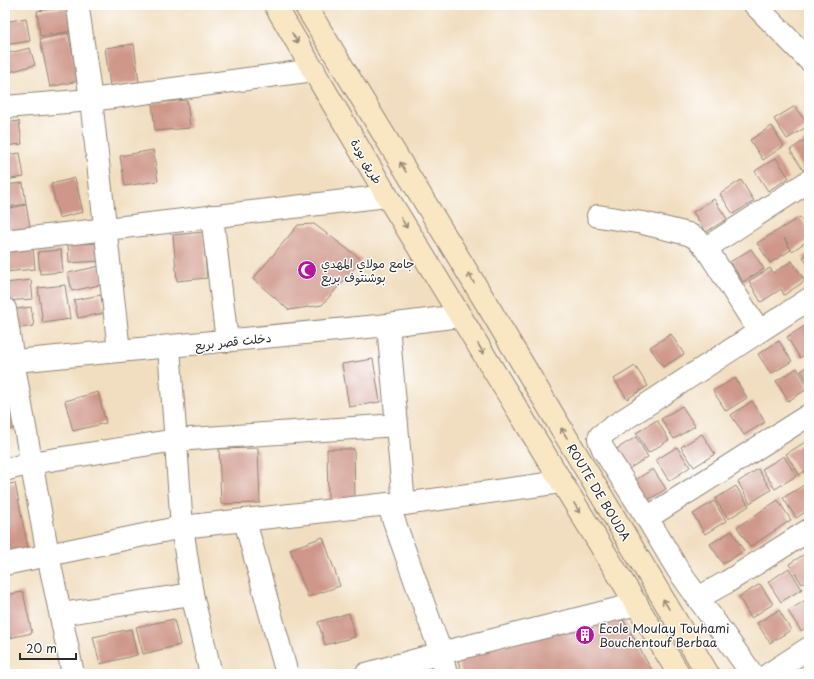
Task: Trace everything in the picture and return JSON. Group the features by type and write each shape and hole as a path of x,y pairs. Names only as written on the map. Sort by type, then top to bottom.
{"main road":[{"name":"طريق بودة","path":"275,5 387,196 460,316"},
{"name":"ROUTE DE BOUDA","path":"305,5 491,311 708,674"},
{"path":"460,316 679,674"}],"street":[{"path":"755,5 809,60"},
{"path":"78,8 91,100 119,351"},
{"path":"5,107 91,100 314,70"},
{"path":"706,248 809,181"},
{"path":"5,241 387,196"},
{"path":"212,216 227,341"},
{"path":"598,216 643,223 688,234 696,238 706,248 759,331"},
{"path":"752,674 678,570 603,449 599,439 600,436 809,299"},
{"path":"5,309 9,362 31,463 48,555 73,674"},
{"name":"دخلت قصر بربع","path":"9,362 388,325 460,316"},
{"path":"388,325 397,426 396,504 443,664"},
{"path":"169,347 182,527 192,594 211,674"},
{"path":"647,518 809,415"},
{"path":"5,470 31,463 176,440 397,426"},
{"path":"5,564 182,527 396,504 561,482"},
{"path":"245,521 287,674"},
{"path":"698,598 727,582 809,530"},
{"path":"61,614 192,594"},
{"path":"366,674 443,664 637,604"},
{"path":"769,674 809,648"}],"building":[{"path":"69,7 73,31 40,36 37,11"},
{"path":"26,18 30,41 5,45 5,22"},
{"path":"68,33 78,81 50,87 40,39"},
{"path":"134,44 139,82 110,86 105,48"},
{"path":"30,48 35,65 6,73 5,54"},
{"path":"187,100 190,128 155,131 152,103"},
{"path":"795,106 808,126 787,139 774,119"},
{"path":"19,121 22,144 5,146 5,123"},
{"path":"772,126 784,146 763,160 750,140"},
{"path":"809,137 809,166 803,170 790,150"},
{"path":"153,150 158,181 125,186 120,156"},
{"path":"20,153 24,177 5,180 5,155"},
{"path":"776,158 789,178 768,191 755,171"},
{"path":"75,178 83,212 59,218 51,184"},
{"path":"741,180 754,201 733,214 720,194"},
{"path":"23,183 26,204 5,207 5,185"},
{"path":"714,199 727,219 706,232 693,212"},
{"path":"26,205 31,231 6,235 5,209"},
{"path":"800,217 809,231 809,240 792,251 784,238 791,250 770,263 757,243"},
{"name":"جامع مولاي المهدي بوشنتوف بربع","path":"314,224 362,260 322,305 289,310 253,279 298,225"},
{"path":"203,232 207,278 177,281 173,235"},
{"path":"99,243 100,261 69,263 68,244"},
{"path":"33,248 35,269 5,272 5,251"},
{"path":"751,249 764,269 743,282 730,262"},
{"path":"61,250 63,272 40,274 38,252"},
{"path":"809,253 809,267 803,257"},
{"path":"792,261 805,281 784,295 781,289 761,302 749,281 770,268 773,273"},
{"path":"100,266 104,284 72,291 68,273"},
{"path":"31,280 33,299 7,301 5,283"},
{"path":"65,285 70,319 43,323 38,288"},
{"path":"101,295 104,313 78,318 74,300"},
{"path":"31,307 34,326 14,329 11,310"},
{"path":"808,324 809,352 800,358 787,337"},
{"path":"671,334 684,354 663,367 650,347"},
{"path":"779,341 792,361 771,374 758,354"},
{"path":"373,359 380,402 349,407 342,364"},
{"path":"809,365 809,384 801,371"},
{"path":"635,366 648,386 627,399 614,379"},
{"path":"797,368 809,388 788,401 776,381"},
{"path":"735,378 747,398 726,411 713,391"},
{"path":"98,392 106,423 73,431 65,401"},
{"path":"752,401 765,422 744,435 731,415"},
{"path":"11,402 17,428 5,431 5,403"},
{"path":"682,406 695,426 674,439 661,419"},
{"path":"657,420 669,440 648,453 636,433"},
{"path":"702,434 715,454 694,467 681,447"},
{"path":"636,437 648,457 627,470 615,450"},
{"path":"807,441 809,445 809,468 799,475 786,454"},
{"path":"677,447 690,467 669,481 656,460"},
{"path":"258,448 260,503 221,504 219,449"},
{"path":"327,449 354,449 355,499 328,499"},
{"path":"784,456 796,476 775,489 762,469"},
{"path":"653,469 666,489 645,502 632,482"},
{"path":"758,469 771,490 750,503 738,482"},
{"path":"15,483 29,553 5,558 5,485"},
{"path":"804,485 809,492 809,510 796,518 783,498"},
{"path":"736,486 749,506 728,519 715,499"},
{"path":"778,500 791,520 750,547 737,527"},
{"path":"714,501 726,521 705,534 693,514"},
{"path":"732,531 744,551 723,564 710,544"},
{"path":"323,537 340,586 308,597 290,549"},
{"path":"809,551 809,580 802,584 789,564"},
{"path":"789,568 802,589 781,602 768,582"},
{"path":"760,584 773,604 751,618 739,597"},
{"path":"23,592 32,633 5,639 5,595"},
{"path":"809,598 809,626 801,631 788,611"},
{"path":"779,610 791,630 770,643 757,623"},
{"path":"349,613 355,637 325,645 318,622"},
{"name":"Ecole Moulay Touhami Bouchentouf Berbaa","path":"620,614 654,674 462,674 457,657"},
{"path":"174,619 180,645 143,654 136,627"},
{"path":"131,629 137,655 100,664 93,637"}],"place":[{"name":"جامع مولاي المهدي بوشنتوف بربع","path":"307,270"},
{"name":"Ecole Moulay Touhami Bouchentouf Berbaa","path":"585,635"}]}
